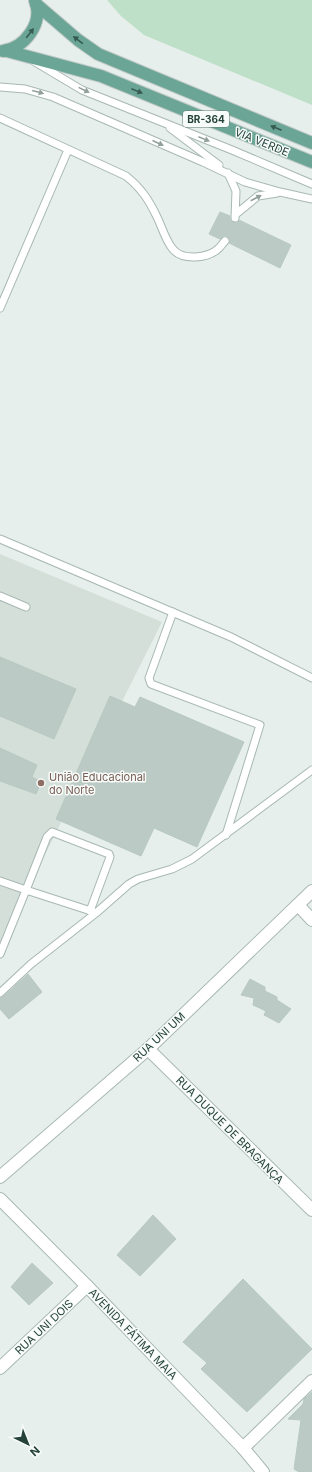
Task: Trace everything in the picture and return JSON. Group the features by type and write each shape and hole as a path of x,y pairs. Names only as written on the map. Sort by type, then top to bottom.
{"main road":[{"name":"BR-364","path":"3,51 18,46 35,26 38,14 35,2"},
{"name":"VIA VERDE","path":"35,2 78,40 98,54 312,143"},
{"name":"BR-364","path":"3,51 26,57"},
{"name":"VIA VERDE","path":"26,57 101,76 312,162"}],"street":[{"name":"RUA UNI UM","path":"0,1177 148,1049 312,891"},
{"path":"298,905 312,920"},
{"name":"RUA DUQUE DE BRAGANÇA","path":"148,1049 312,1210"},
{"name":"AVENIDA FÁTIMA MAIA","path":"0,1199 87,1286 243,1448 263,1472"},
{"name":"RUA UNI DOIS","path":"0,1368 87,1286"},
{"path":"243,1448 312,1382"}],"lane":[{"path":"26,57 82,90 232,150 312,184"},
{"path":"0,87 25,89 53,96 246,182 280,192 312,199"},
{"path":"0,118 126,176 139,187 156,216 166,240 172,249 182,255 195,257 210,254 219,249 225,241"},
{"path":"163,123 229,174 236,191 236,216 258,196 280,192"},
{"path":"0,308 68,150"},
{"path":"0,539 231,637 312,678"},
{"path":"0,596 26,607"},
{"path":"173,612 149,678 151,684 260,725 226,835"},
{"path":"0,993 31,964 129,884 138,879 183,864 192,859 312,770"},
{"path":"0,954 47,837 52,832 109,854 110,857 93,912"},
{"path":"0,880 93,912"}],"shaded area":[{"name":"União Educacional do Norte","path":"0,554 162,622 0,944"}],"green space":[{"path":"107,0 312,0 312,105 144,35 121,16"}],"building":[{"path":"220,212 230,216 230,220 233,222 237,223 239,220 291,245 280,268 229,243 230,239 227,236 223,236 220,239 209,234"},
{"path":"0,657 76,689 54,739 0,716"},
{"path":"110,696 135,707 140,697 244,742 197,847 154,828 141,856 56,819"},
{"path":"0,748 37,765 32,777 41,782 36,794 0,781"},
{"path":"28,974 42,992 9,1019 0,1009 0,998"},
{"path":"250,979 265,987 265,991 277,997 277,1000 291,1009 279,1023 264,1015 266,1011 253,1005 254,998 241,995"},
{"path":"153,1215 176,1239 140,1276 117,1255"},
{"path":"32,1263 53,1283 29,1305 11,1287"},
{"path":"243,1279 312,1349 247,1412 201,1369 207,1363 183,1342"},
{"path":"312,1392 312,1472 299,1472 294,1469 301,1420 288,1419 303,1404 304,1399"}],"place":[{"name":"União Educacional do Norte","path":"41,783"}]}
